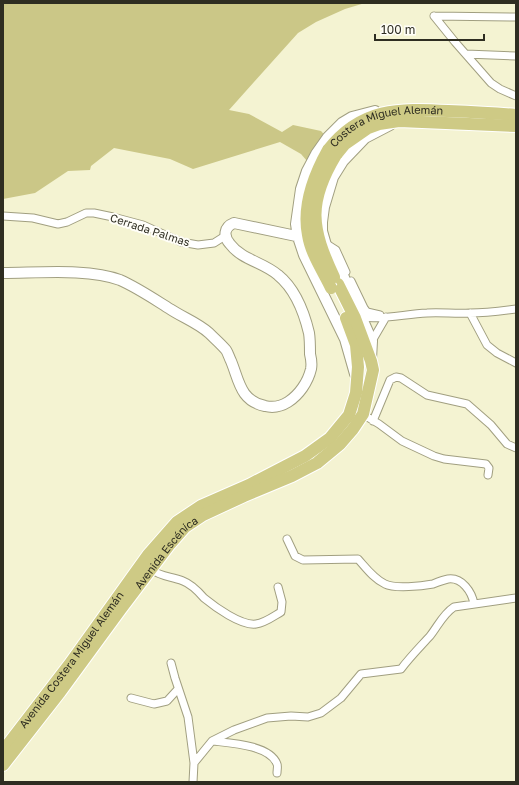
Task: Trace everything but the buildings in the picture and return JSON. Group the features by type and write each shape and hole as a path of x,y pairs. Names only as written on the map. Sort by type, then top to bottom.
{"main road":[{"path":"357,379 345,339 304,255 298,237 296,224 301,189 307,171 316,154 328,137 342,123 352,117 380,110 398,116"},
{"name":"Costera Miguel Alemán","path":"398,116 427,110 516,115"},
{"name":"Costera Miguel Alemán","path":"368,392 373,370 355,318 315,258 308,235 307,216 309,198 312,183 319,166 332,152 338,137 353,126 378,114 516,126"},
{"path":"371,361 372,341 342,274 324,242 322,222 326,199 333,177 343,161 365,138 398,116"},
{"path":"3,273 95,273 120,280 141,291 207,332 226,350 237,375 240,389 257,405 273,408 286,404 296,397 304,387 312,368 309,334 296,298 279,275 270,269 255,263 236,251 229,244 225,236 226,229 229,225 234,223 324,242"},
{"name":"Costera Miguel Alemán","path":"334,286 356,344 358,367 356,393"},
{"name":"Avenida Escénica","path":"3,765 56,698 151,568 185,527 210,512 292,476 317,463 340,444 353,429 363,414 368,392"},
{"name":"Avenida Costera Miguel Alemán","path":"3,751 69,665 148,555 176,522 201,506 248,485 305,456 330,438 348,415 356,393"}],"street":[{"path":"516,17 434,16 491,83 516,96"},
{"path":"466,54 516,56"},
{"name":"Cerrada Palmas","path":"3,216 33,218 58,224 67,222 86,213 94,213 143,225 181,242 198,245 214,243 225,236"},
{"path":"324,242 336,250 367,312 386,317"},
{"path":"362,317 386,317 428,312 470,314 516,309"},
{"path":"470,314 487,345 497,353 516,363"},
{"path":"372,341 386,317"},
{"path":"373,421 390,380 396,377 401,378 427,395 467,404 492,425 507,444 516,448"},
{"path":"363,414 402,441 434,456 444,459 486,464 489,468 488,475"},
{"path":"287,538 295,556 303,560 358,559 371,574 384,584 394,587 432,584 449,579 457,580 467,589 473,598 474,604"},
{"path":"151,568 157,574 182,580 193,587 220,610 245,623 255,624 266,621 281,612 282,602 278,587"},
{"path":"194,763 212,741 234,730 267,718 291,716 308,718 321,713 341,698 361,674 401,669 412,654 431,635 448,611 454,607 516,598"},
{"path":"171,663 188,717 192,738 194,763 193,782"},
{"path":"131,698 154,704 167,701 178,689"},
{"path":"212,741 233,744 265,752 271,755 277,764 277,773"}],"shaded area":[{"path":"3,3 365,3 345,9 316,22 298,33 229,110 249,114 282,132 293,125 321,131 330,141 314,169 301,154 280,142 193,169 170,159 114,148 91,166 90,170 68,171 35,193 3,199"}]}
